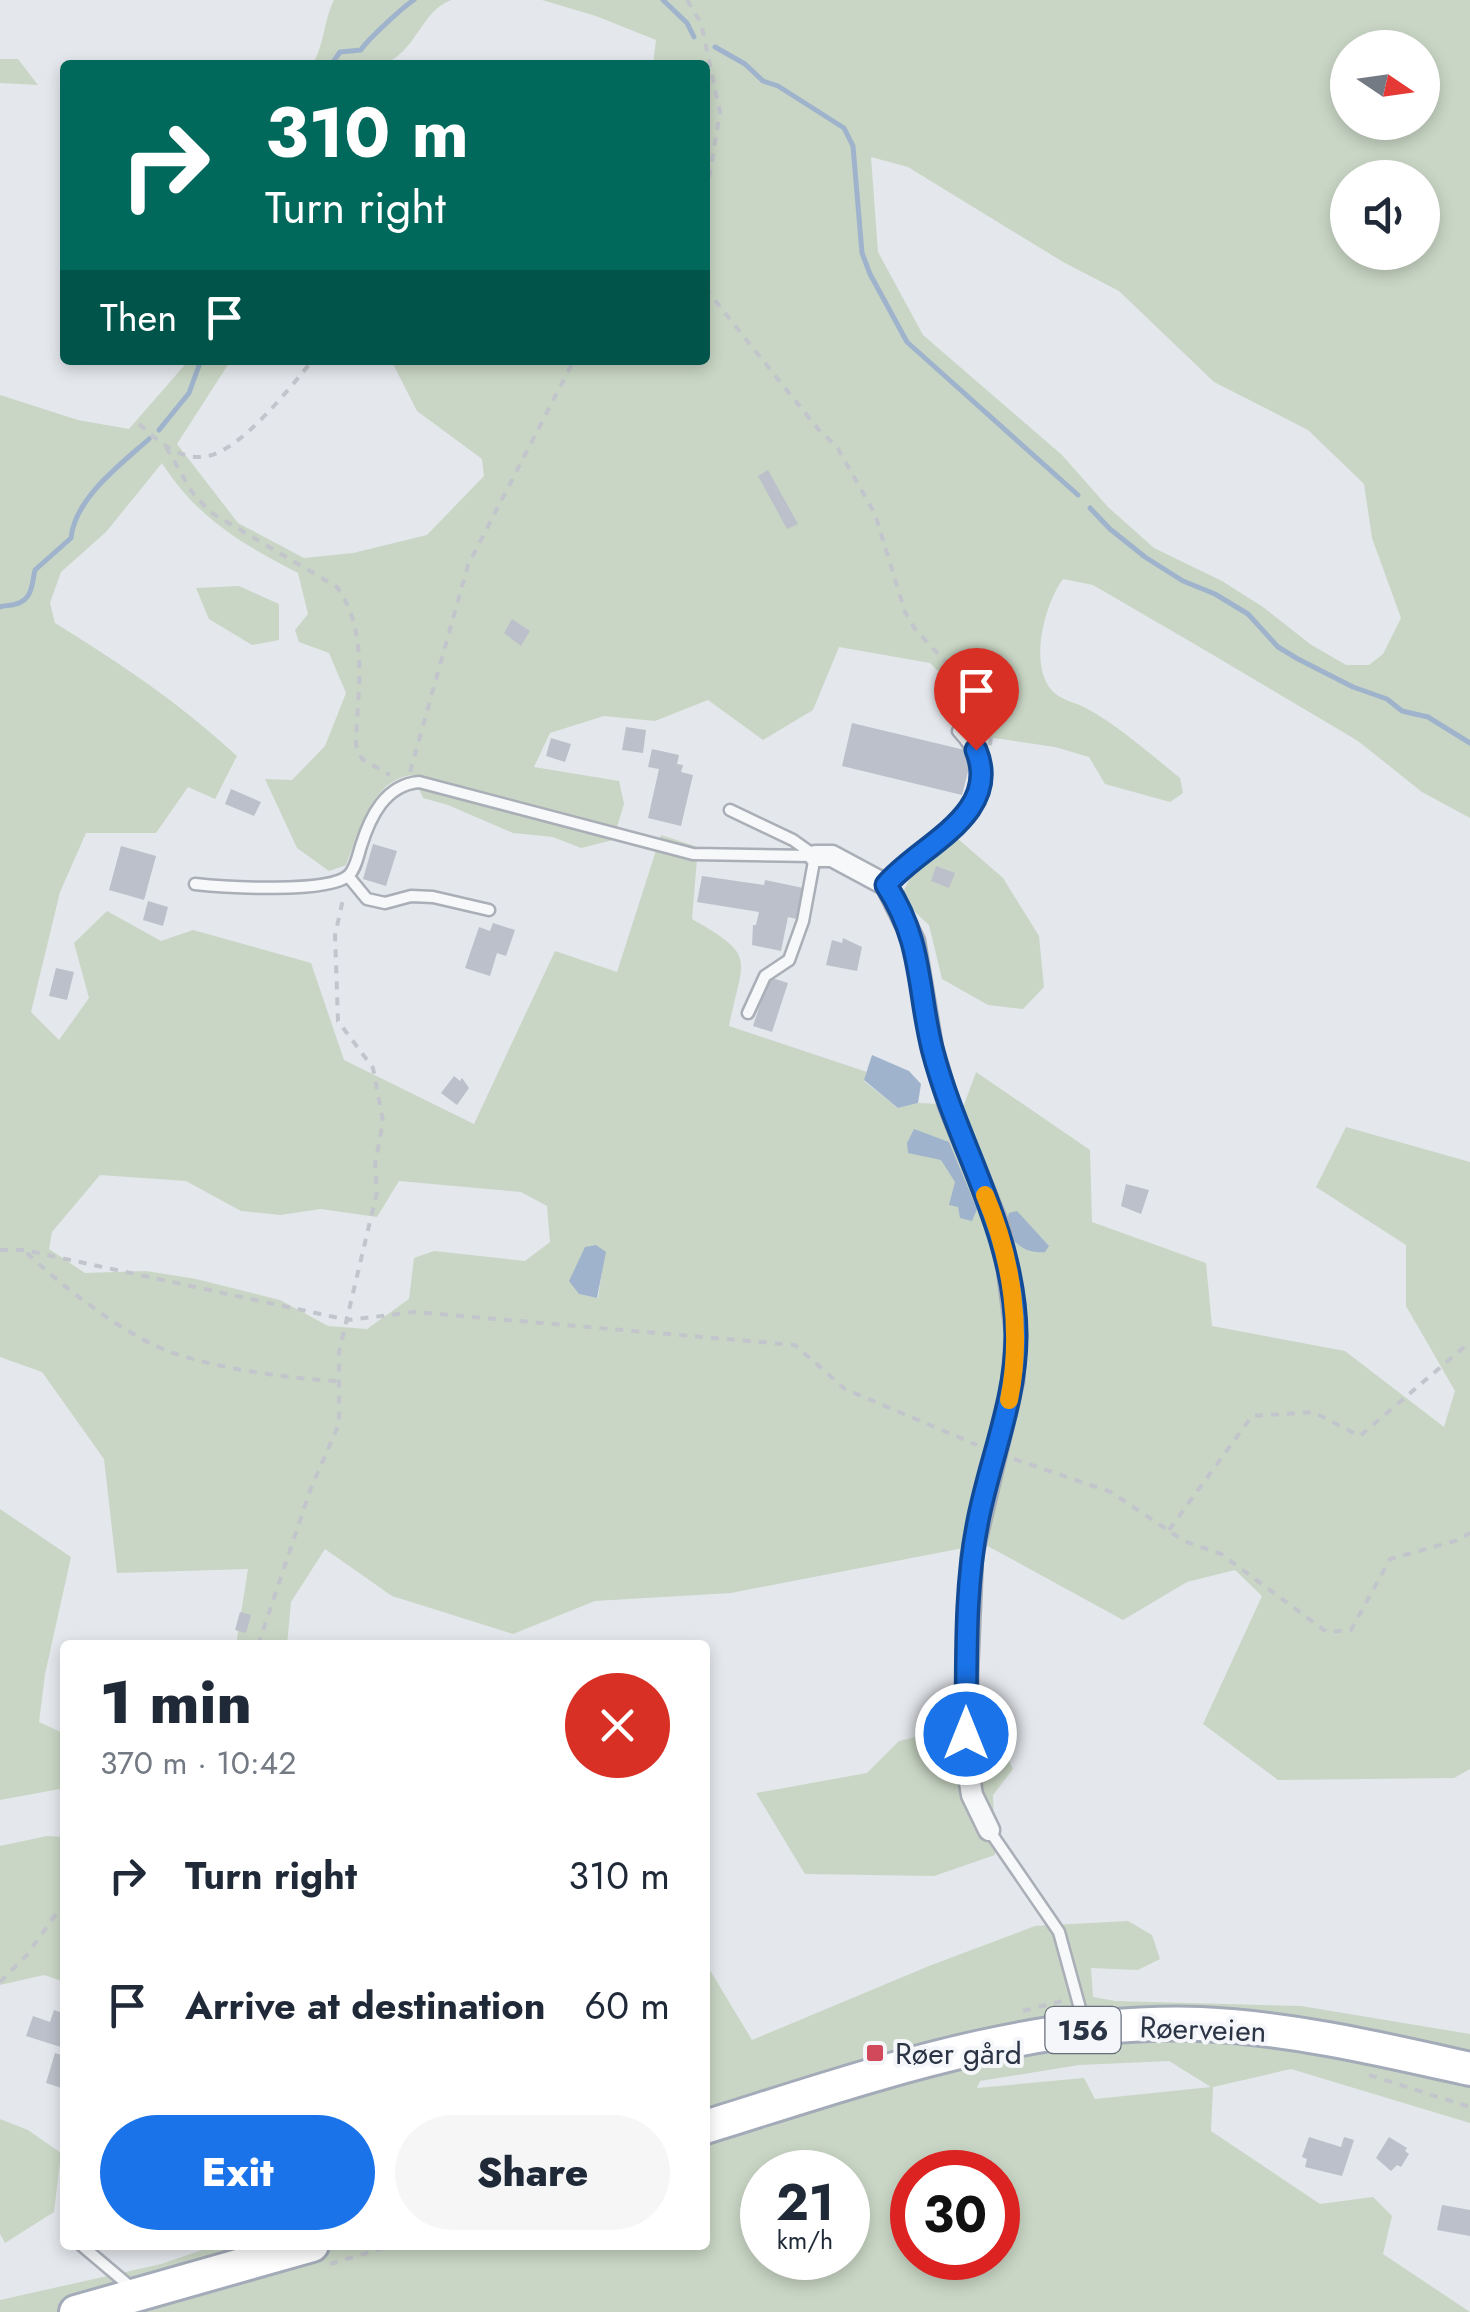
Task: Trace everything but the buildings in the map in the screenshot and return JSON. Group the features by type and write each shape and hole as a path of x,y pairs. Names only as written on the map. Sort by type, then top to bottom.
{"main road":[{"name":"Røerveien","path":"710,2125 960,2052 1086,2029 1156,2024 1241,2027 1326,2038 1470,2069"},
{"path":"76,2312 295,2250"}],"street":[{"path":"815,856 832,856 886,885 914,941 932,1048 949,1104 999,1228 1008,1270 1016,1333 1013,1382 972,1555 967,1674 966,1764 972,1795 989,1830"}],"lane":[{"path":"886,885 906,864 961,822 974,800 981,769 976,750 958,731"},
{"path":"348,876 372,816 391,793 407,783 437,785 693,854 815,856"},
{"path":"730,810 793,840 815,856"},
{"path":"748,1013 764,976 789,960 803,920 815,856"},
{"path":"195,884 242,888 295,886 348,876"},
{"path":"348,876 368,899 385,903 411,896 434,897 490,910"},
{"path":"989,1830 1059,1932 1086,2029"},
{"path":"87,2250 141,2294"}],"path":[{"path":"687,0 702,23 709,60"},
{"path":"710,63 720,112 710,173"},
{"path":"710,294 818,430 837,447 875,514 905,612 923,638 989,709 993,724 990,749 981,769"},
{"path":"166,447 204,457 224,450 259,421 309,365"},
{"path":"140,424 166,447 192,492 210,512 337,586 356,622 360,679 356,745 362,759 407,783 468,565 571,365"},
{"path":"260,1640 311,1488 340,1424 339,1352 377,1192 375,1165 383,1122 373,1068 338,1021 336,935 348,876"},
{"path":"0,1250 24,1250 348,1320 415,1312 795,1345 845,1390 996,1453 1111,1492 1184,1542 1221,1554 1327,1632 1351,1630 1390,1559 1470,1533"},
{"path":"24,1250 65,1288 147,1340 179,1355 302,1379 339,1381"},
{"path":"1169,1531 1252,1416 1314,1412 1360,1436 1470,1342"},
{"path":"0,1982 27,1954 60,1909"},
{"path":"1366,2074 1470,2107"}],"green space":[{"path":"334,0 451,0 432,13 404,50 391,60 314,60"},
{"path":"542,0 1470,0 1470,818 1422,792 1358,741 1203,649 1093,585 1063,579 1050,605 1041,638 1042,671 1048,685 1060,697 1110,723 1180,778 1183,793 1170,802 1105,784 1089,757 1055,747 988,737 960,693 930,663 839,647 813,710 763,740 708,700 655,721 604,716 550,733 534,767 619,781 624,804 613,840 581,848 553,837 513,833 423,798 413,775 387,786 377,797 346,865 329,871 297,848 265,779 292,780 325,746 346,693 329,653 299,642 295,630 308,614 298,573 222,528 190,499 162,463 106,532 61,572 50,603 55,623 149,685 237,756 215,799 188,787 156,833 86,833 60,892 31,1012 59,1040 89,998 74,943 107,911 161,941 193,930 311,963 344,1060 474,1124 555,951 617,972 661,835 698,847 692,919 728,942 740,960 729,1026 867,1072 864,1081 898,1108 918,1103 964,1105 976,1072 1090,1150 1092,1222 1206,1263 1212,1326 1345,1351 1444,1427 1455,1391 1406,1306 1406,1245 1316,1187 1346,1127 1470,1162 1470,1769 1454,1778 1278,1780 1203,1724 1262,1596 1235,1570 1187,1582 1123,1620 984,1544 731,1593 595,1601 513,1634 392,1596 325,1549 291,1602 287,1640 237,1640 248,1569 117,1573 104,1459 42,1372 0,1357 0,395 78,420 129,429 185,365 228,365 177,444 238,523 304,558 353,553 427,535 484,476 482,459 417,411 394,365 710,365 710,60 654,60 656,40","holes":["871,157 908,167 1063,262 1119,291 1214,382 1308,430 1364,484 1372,538 1401,618 1383,654 1369,665 1346,665 1222,581 1154,548 1108,507 1062,455 923,335 878,252","100,1175 186,1181 241,1211 280,1215 321,1209 377,1217 399,1181 521,1192 547,1206 550,1242 525,1261 434,1251 414,1258 409,1299 367,1329 328,1326 280,1300 196,1279 146,1271 85,1273 49,1249 52,1232","605,1252 598,1298 579,1294"]},
{"path":"0,59 18,59 38,85 0,83"},
{"path":"239,586 279,604 279,640 252,645 209,619 196,588"},
{"path":"957,838 1003,878 1039,936 1044,987 1023,1009 988,1005 942,979 929,925 900,898 916,866"},
{"path":"0,1509 71,1557 45,1674 39,1722 60,1732 60,1789 0,1800"},
{"path":"988,1719 1013,1769 993,1795 995,1855 934,1876 805,1874 756,1793 867,1773 899,1741"},
{"path":"60,1837 60,1980 44,1975 0,1985 0,1846"},
{"path":"1128,1921 1152,1935 1160,1959 1138,1970 1091,1968 1093,1997 1115,2001 1301,2006 1470,2034 1470,2123 1291,2069 1213,2087 1211,2131 1320,2204 1373,2197 1392,2216 1383,2254 1470,2312 0,2312 0,2300 161,2264 202,2250 710,2250 710,1970 752,2040 1035,1926","holes":["1169,2061 1211,2087 1095,2099 1084,2078 977,2088 980,2081 1079,2065"]},
{"path":"0,2119 28,2130 60,2152 60,2161 54,2212 5,2243 0,2234"}],"water":[{"path":"872,1055 909,1071 921,1084 918,1103 898,1108 864,1080"},
{"path":"914,1129 949,1142 977,1209 972,1221 960,1218 958,1207 949,1205 955,1182 941,1160 908,1153 907,1143"},
{"path":"1017,1211 1049,1246 1045,1252 1026,1250 1008,1234 1005,1228 1009,1213"},
{"path":"596,1245 606,1252 597,1298 579,1294 569,1281 585,1247"}],"waterway":[{"path":"334,60 340,52 361,50 414,0"},
{"path":"663,0 687,23 694,37"},
{"path":"715,47 745,64 763,81 778,86 844,128 853,146 862,253 907,342 1078,495"},
{"path":"159,430 189,393 199,365"},
{"path":"0,607 26,599 35,570 71,538 74,523 90,496 149,439"},
{"path":"1090,508 1145,557 1248,614 1278,647 1353,687 1387,699 1402,711 1428,717 1470,743"}],"slow traffic":[{"path":"985,1195 999,1228 1016,1333 1009,1400"}],"place":[{"name":"Røer gård","path":"875,2053"}],"route":[{"path":"966,1734 972,1555 1013,1382 1016,1333 999,1228 949,1104 932,1048 914,941 886,885 906,864 961,822 980,780 976,750"}]}
